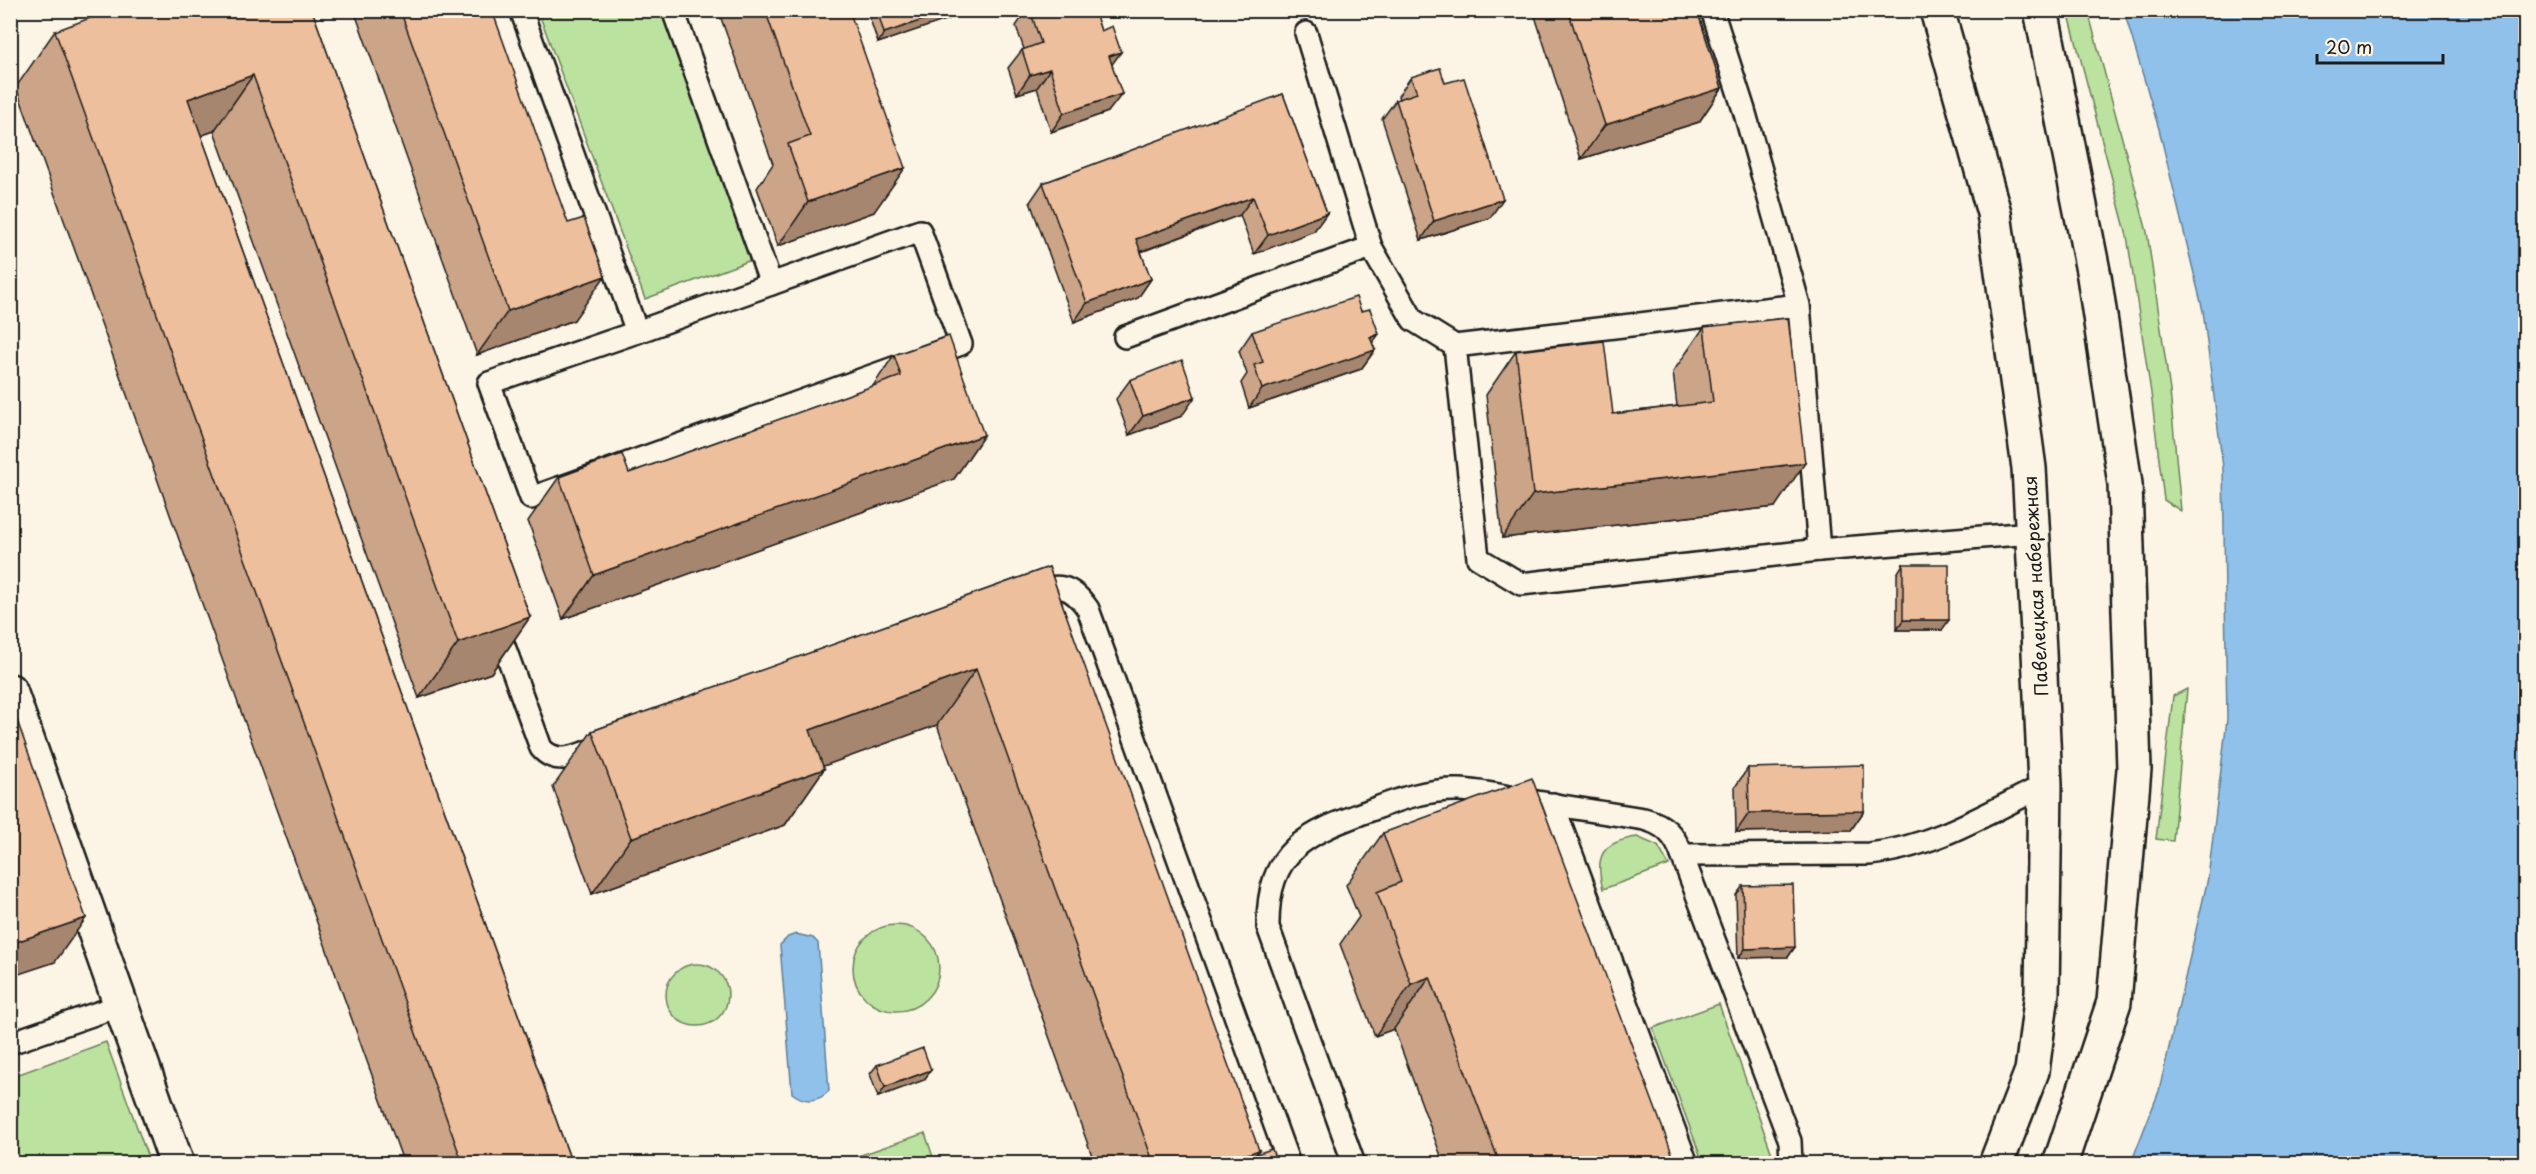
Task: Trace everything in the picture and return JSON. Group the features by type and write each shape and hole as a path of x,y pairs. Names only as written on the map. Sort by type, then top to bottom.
{"main road":[{"name":"Павелецкая набережная","path":"1937,10 1994,213 2029,468 2045,785 2042,993 2032,1071 1996,1164"},
{"path":"2041,10 2094,276 2125,484 2134,768 2114,1002 2060,1164"},
{"path":"10,691 177,1164"}],"lane":[{"path":"521,10 636,332"},
{"path":"673,10 771,284"},
{"path":"1712,10 1744,110 1799,305 1819,550"},
{"path":"1306,33 1371,247 1413,320 1455,346 1799,305"},
{"path":"920,231 961,344 531,498 489,383 636,332 920,231"},
{"path":"1125,337 1371,247"},
{"path":"1455,346 1478,558 1521,584 1819,550 2032,532"},
{"path":"1009,600 1056,586 1079,596 1088,609 1289,1164"},
{"path":"489,603 541,748 548,756 556,759 567,758 623,738"},
{"path":"1682,855 1891,852 1937,837 2045,785"},
{"path":"1354,1164 1268,927 1268,903 1273,881 1282,864 1306,838 1323,827 1407,796 1460,790 1654,822 1672,834 1790,1141 1791,1164"},
{"path":"1553,804 1687,1164"},
{"path":"10,1043 121,1005"}],"green space":[{"path":"538,11 662,11 754,259 645,299"},
{"path":"2068,11 2088,11 2147,232 2170,391 2181,511 2164,500 2151,393 2127,236"},
{"path":"2187,689 2173,841 2156,839 2173,696"},
{"path":"1637,837 1658,846 1669,865 1603,889 1600,868 1604,852 1616,843"},
{"path":"888,925 904,925 927,937 936,951 939,968 936,985 927,999 904,1011 888,1011 872,1004 860,992 853,976 853,960 860,944 872,932"},
{"path":"697,964 714,969 719,973 723,978 728,995 723,1012 719,1017 714,1021 697,1026 680,1021 675,1017 671,1012 666,995 671,978 675,973 680,969"},
{"path":"1719,1004 1773,1157 1773,1163 1703,1163 1653,1028"},
{"path":"106,1042 150,1163 11,1163 11,1077"},
{"path":"925,1133 935,1163 838,1163"}],"water":[{"path":"2124,11 2525,11 2525,1163 2131,1163 2159,1091 2208,878 2227,719 2223,467 2203,311 2159,129"},
{"path":"796,934 813,938 818,943 829,1091 811,1100 792,1093 780,945 788,937"}],"building":[{"path":"112,10 312,10 530,617 458,643 253,75 188,99 572,1164 463,1164 55,31"},
{"path":"400,10 492,10 568,223 584,218 605,276 508,311"},
{"path":"765,10 849,10 905,168 808,202 788,144 810,136"},
{"path":"877,10 953,10 884,33"},
{"path":"1030,10 1094,10 1101,31 1112,26 1121,52 1109,56 1122,94 1064,113 1050,69 1030,75 1022,50 1041,43"},
{"path":"1568,10 1697,10 1722,88 1605,125"},
{"path":"1440,68 1445,83 1464,78 1503,199 1434,221 1396,100 1417,93 1411,77"},
{"path":"1283,94 1327,213 1268,235 1253,197 1136,239 1151,279 1087,303 1043,183"},
{"path":"1356,297 1361,311 1370,309 1379,334 1370,337 1375,350 1262,389 1254,365 1263,362 1252,332"},
{"path":"1788,318 1805,463 1533,494 1516,351 1604,341 1613,414 1713,402 1704,327"},
{"path":"949,336 984,435 594,575 559,477 622,454 629,473 901,376 894,355"},
{"path":"1182,360 1195,397 1143,416 1130,380"},
{"path":"1903,564 1949,564 1949,620 1903,620"},
{"path":"1049,567 1259,1150 1220,1164 1154,1164 976,669 810,730 824,769 631,838 592,731"},
{"path":"10,700 86,918 10,944"},
{"path":"1864,765 1864,811 1749,813 1748,768"},
{"path":"1532,778 1676,1164 1500,1164 1430,977 1411,984 1377,892 1401,882 1383,833"},
{"path":"1793,885 1795,947 1745,949 1743,886"},
{"path":"923,1048 931,1070 885,1087 877,1065"},
{"path":"1272,1149 1277,1164 1249,1164 1256,1154"}]}
